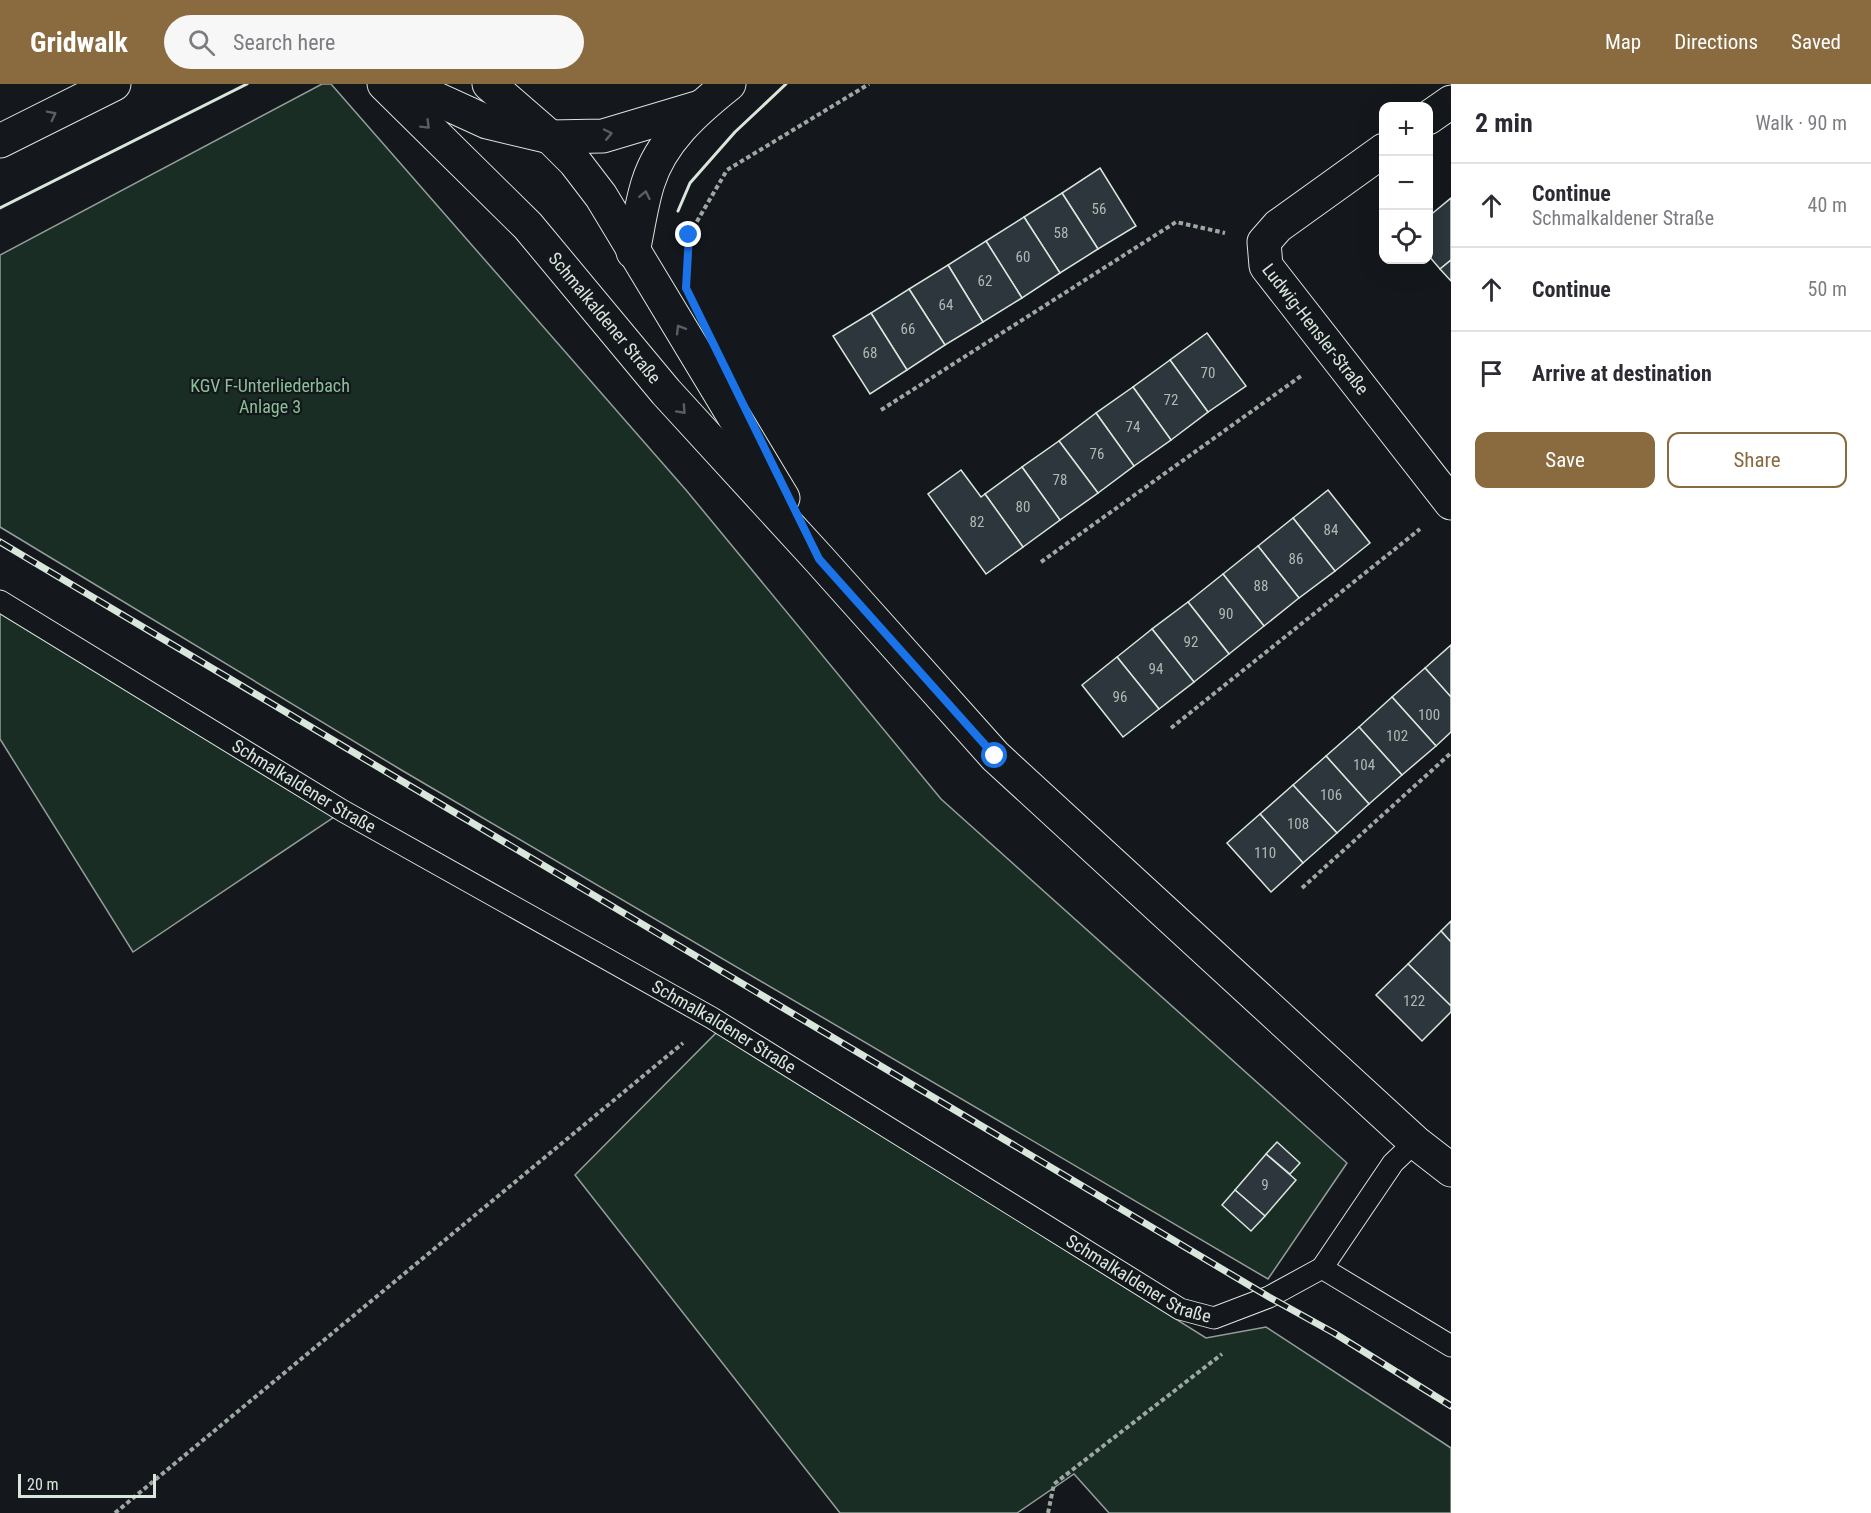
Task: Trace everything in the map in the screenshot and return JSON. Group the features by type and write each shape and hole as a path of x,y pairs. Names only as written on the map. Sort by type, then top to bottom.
{"main road":[{"path":"0,141 114,84"},
{"name":"Schmalkaldener Straße","path":"384,84 528,225 666,392 995,756 1415,1142 1451,1170"},
{"path":"404,84 487,122 550,137 603,136 700,107"},
{"name":"Schmalkaldener Straße","path":"489,84 575,162 600,196 819,559"},
{"path":"633,252 647,184 657,160 670,140 700,107 729,84"},
{"path":"1433,115 1451,102"},
{"name":"Ludwig-Hensler-Straße","path":"1379,153 1278,225 1263,242 1266,266 1451,503"}],"lane":[{"name":"Schmalkaldener Straße","path":"0,601 342,812 712,1018 1180,1309 1214,1318 1269,1297 1322,1268"},
{"path":"1415,1142 1393,1163 1322,1268 1451,1346"}],"path":[{"path":"687,267 689,235 727,170 869,84"},
{"path":"880,410 1176,222 1263,242"},
{"path":"1041,562 1334,353"},
{"path":"1171,728 1423,527"},
{"path":"1302,888 1451,753"},
{"path":"115,1513 712,1018"},
{"path":"1048,1513 1054,1484 1224,1352 1214,1318"}],"green space":[{"name":"KGV F-Unterliederbach Anlage 3","path":"322,84 331,84 686,490 941,799 1347,1163 1268,1279 403,771 0,527 0,255"},
{"path":"0,611 343,811 133,952 0,739"},
{"path":"717,1032 1206,1338 1266,1327 1451,1448 1451,1513 1109,1513 1074,1474 1017,1513 840,1513 575,1175"}],"building":[{"path":"1100,168 1136,226 1098,249 1062,193"},
{"path":"1062,193 1098,249 1060,273 1024,217"},
{"path":"1451,198 1451,260 1440,269 1433,261 1433,213"},
{"path":"1024,217 1060,273 1022,298 986,241"},
{"path":"986,241 1022,298 983,322 948,265"},
{"path":"1451,260 1451,281 1440,269"},
{"path":"948,265 983,322 945,345 909,289"},
{"path":"909,289 945,345 907,370 871,313"},
{"path":"871,313 907,370 870,394 833,336"},
{"path":"1207,333 1246,386 1208,412 1170,360"},
{"path":"1170,360 1208,412 1171,440 1133,387"},
{"path":"1133,387 1171,440 1134,466 1096,413"},
{"path":"1096,413 1134,466 1098,493 1059,441"},
{"path":"1059,441 1098,493 1060,520 1022,467"},
{"path":"1022,467 1060,520 1023,547 985,494"},
{"path":"961,470 981,497 985,494 1023,547 986,574 928,494"},
{"path":"1328,490 1370,543 1335,571 1293,518"},
{"path":"1293,518 1335,571 1299,598 1258,546"},
{"path":"1258,546 1299,598 1264,626 1223,574"},
{"path":"1223,574 1264,626 1229,654 1188,602"},
{"path":"1188,602 1229,654 1194,682 1152,629"},
{"path":"1152,629 1194,682 1159,709 1117,657"},
{"path":"1451,645 1451,697 1425,668"},
{"path":"1117,657 1159,709 1123,737 1082,685"},
{"path":"1425,668 1451,697 1451,732 1436,746 1392,697"},
{"path":"1392,697 1436,746 1402,775 1359,727"},
{"path":"1359,727 1402,775 1369,804 1326,756"},
{"path":"1326,756 1369,804 1337,833 1293,785"},
{"path":"1293,785 1337,833 1303,863 1260,814"},
{"path":"1260,814 1303,863 1271,892 1227,843"},
{"path":"1451,921 1451,942 1441,931"},
{"path":"1441,931 1451,942 1451,1006 1408,964"},
{"path":"1408,964 1451,1006 1451,1012 1422,1041 1376,995"},
{"path":"1277,1142 1300,1163 1290,1174 1266,1154"},
{"path":"1266,1154 1296,1180 1265,1216 1235,1190"},
{"path":"1235,1190 1265,1216 1251,1231 1222,1205"}],"railway":[{"path":"0,542 1269,1297 1334,1333 1451,1406"}],"wall":[{"path":"0,208 247,84"},
{"path":"678,211 690,183 735,132 786,84"}],"route":[{"path":"689,235 686,288 819,559 995,756"}]}
